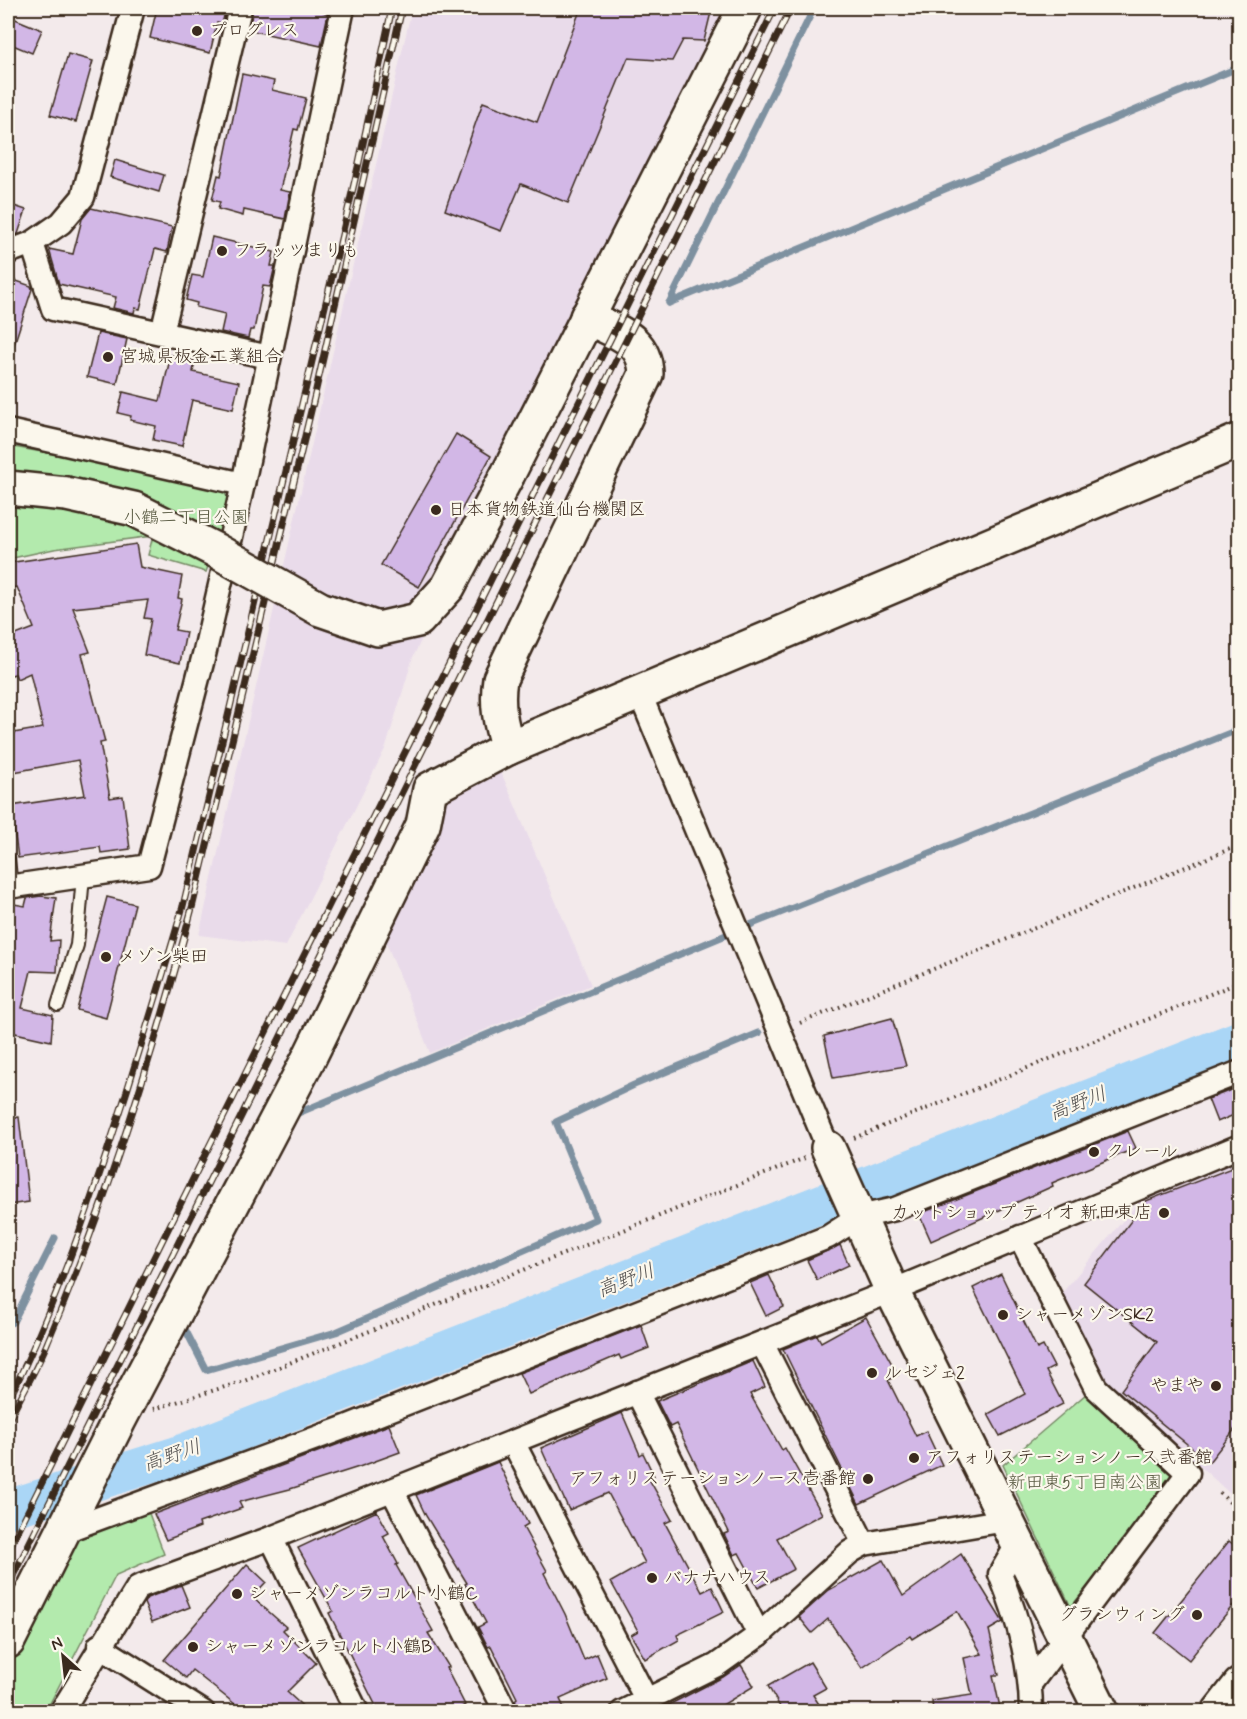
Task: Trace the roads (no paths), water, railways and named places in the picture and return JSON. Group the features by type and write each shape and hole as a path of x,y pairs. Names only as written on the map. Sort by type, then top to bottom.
{"street":[{"path":"8,252 32,243 61,223 83,198 133,8"},
{"path":"162,333 240,8"},
{"path":"9,887 149,866 205,651 243,484 343,8"},
{"path":"8,488 66,494 134,509 215,550 320,609 378,629 418,620 448,587 508,474 745,8"},
{"path":"32,243 53,309 269,357"},
{"path":"508,748 498,717 497,699 500,679 646,374 646,356 637,344 587,317"},
{"path":"8,430 243,484"},
{"path":"8,1641 117,1424 315,1048 423,825 430,789 508,748 1239,440"},
{"path":"640,694 830,1151 892,1291 1102,1712"},
{"path":"66,1526 357,1423 817,1241 858,1214 895,1209 1239,1072"},
{"path":"61,1712 99,1646 138,1587 271,1538 892,1291 1239,1146"},
{"path":"1020,1237 1096,1388 1188,1473 1031,1683"},
{"path":"762,1343 864,1544"},
{"path":"637,1392 759,1635"},
{"path":"513,1442 647,1701"},
{"path":"392,1490 506,1712"},
{"path":"622,1712 717,1665 759,1635 850,1552 864,1544 1012,1531"},
{"path":"1012,1531 1000,1574 1015,1611 1031,1683 1031,1712"},
{"path":"271,1538 357,1712"},
{"path":"99,1646 203,1712"},
{"path":"1219,1712 1239,1685"}],"lane":[{"path":"8,860 9,887"},
{"path":"58,1005 77,945 83,876"}],"waterway":[{"path":"669,303 814,8"},
{"path":"669,303 1240,67"},
{"path":"750,925 1240,729"},
{"path":"291,1116 726,935"},
{"path":"182,1323 206,1370 336,1332 596,1219 556,1122 634,1085 759,1033"},
{"name":"高野川","path":"8,1509 179,1455 1240,1040"},
{"path":"8,1324 13,1322 55,1238"}],"railway":[{"path":"8,1401 58,1288 87,1211 126,1094 183,906 358,167 392,8"},
{"path":"8,1422 44,1351 90,1236 128,1127 177,962 192,908 315,394 402,8"},
{"path":"8,1551 775,8"},
{"path":"8,1586 791,8"}],"place":[{"name":"プログレス","path":"197,31"},
{"name":"フラッツまりも","path":"222,251"},
{"name":"宮城県板金工業組合","path":"108,357"},
{"name":"日本貨物鉄道仙台機関区","path":"436,510"},
{"name":"メゾン柴田","path":"106,957"},
{"name":"クレール","path":"1094,1152"},
{"name":"カットショップ ティオ 新田東店","path":"1164,1213"},
{"name":"シャーメゾンSK2","path":"1003,1315"},
{"name":"ルセジェ2","path":"872,1373"},
{"name":"やまや","path":"1216,1386"},
{"name":"アフォリステーションノース弐番館","path":"914,1458"},
{"name":"アフォリステーションノース壱番館","path":"868,1479"},
{"name":"バナナハウス","path":"652,1578"},
{"name":"シャーメゾンラコルト小鶴C","path":"237,1594"},
{"name":"グランウィング","path":"1197,1615"},
{"name":"シャーメゾンラコルト小鶴B","path":"193,1647"}],"park label":[{"name":"小鶴二丁目公園","path":"186,518"},
{"name":"新田東5丁目南公園","path":"1085,1483"}]}
